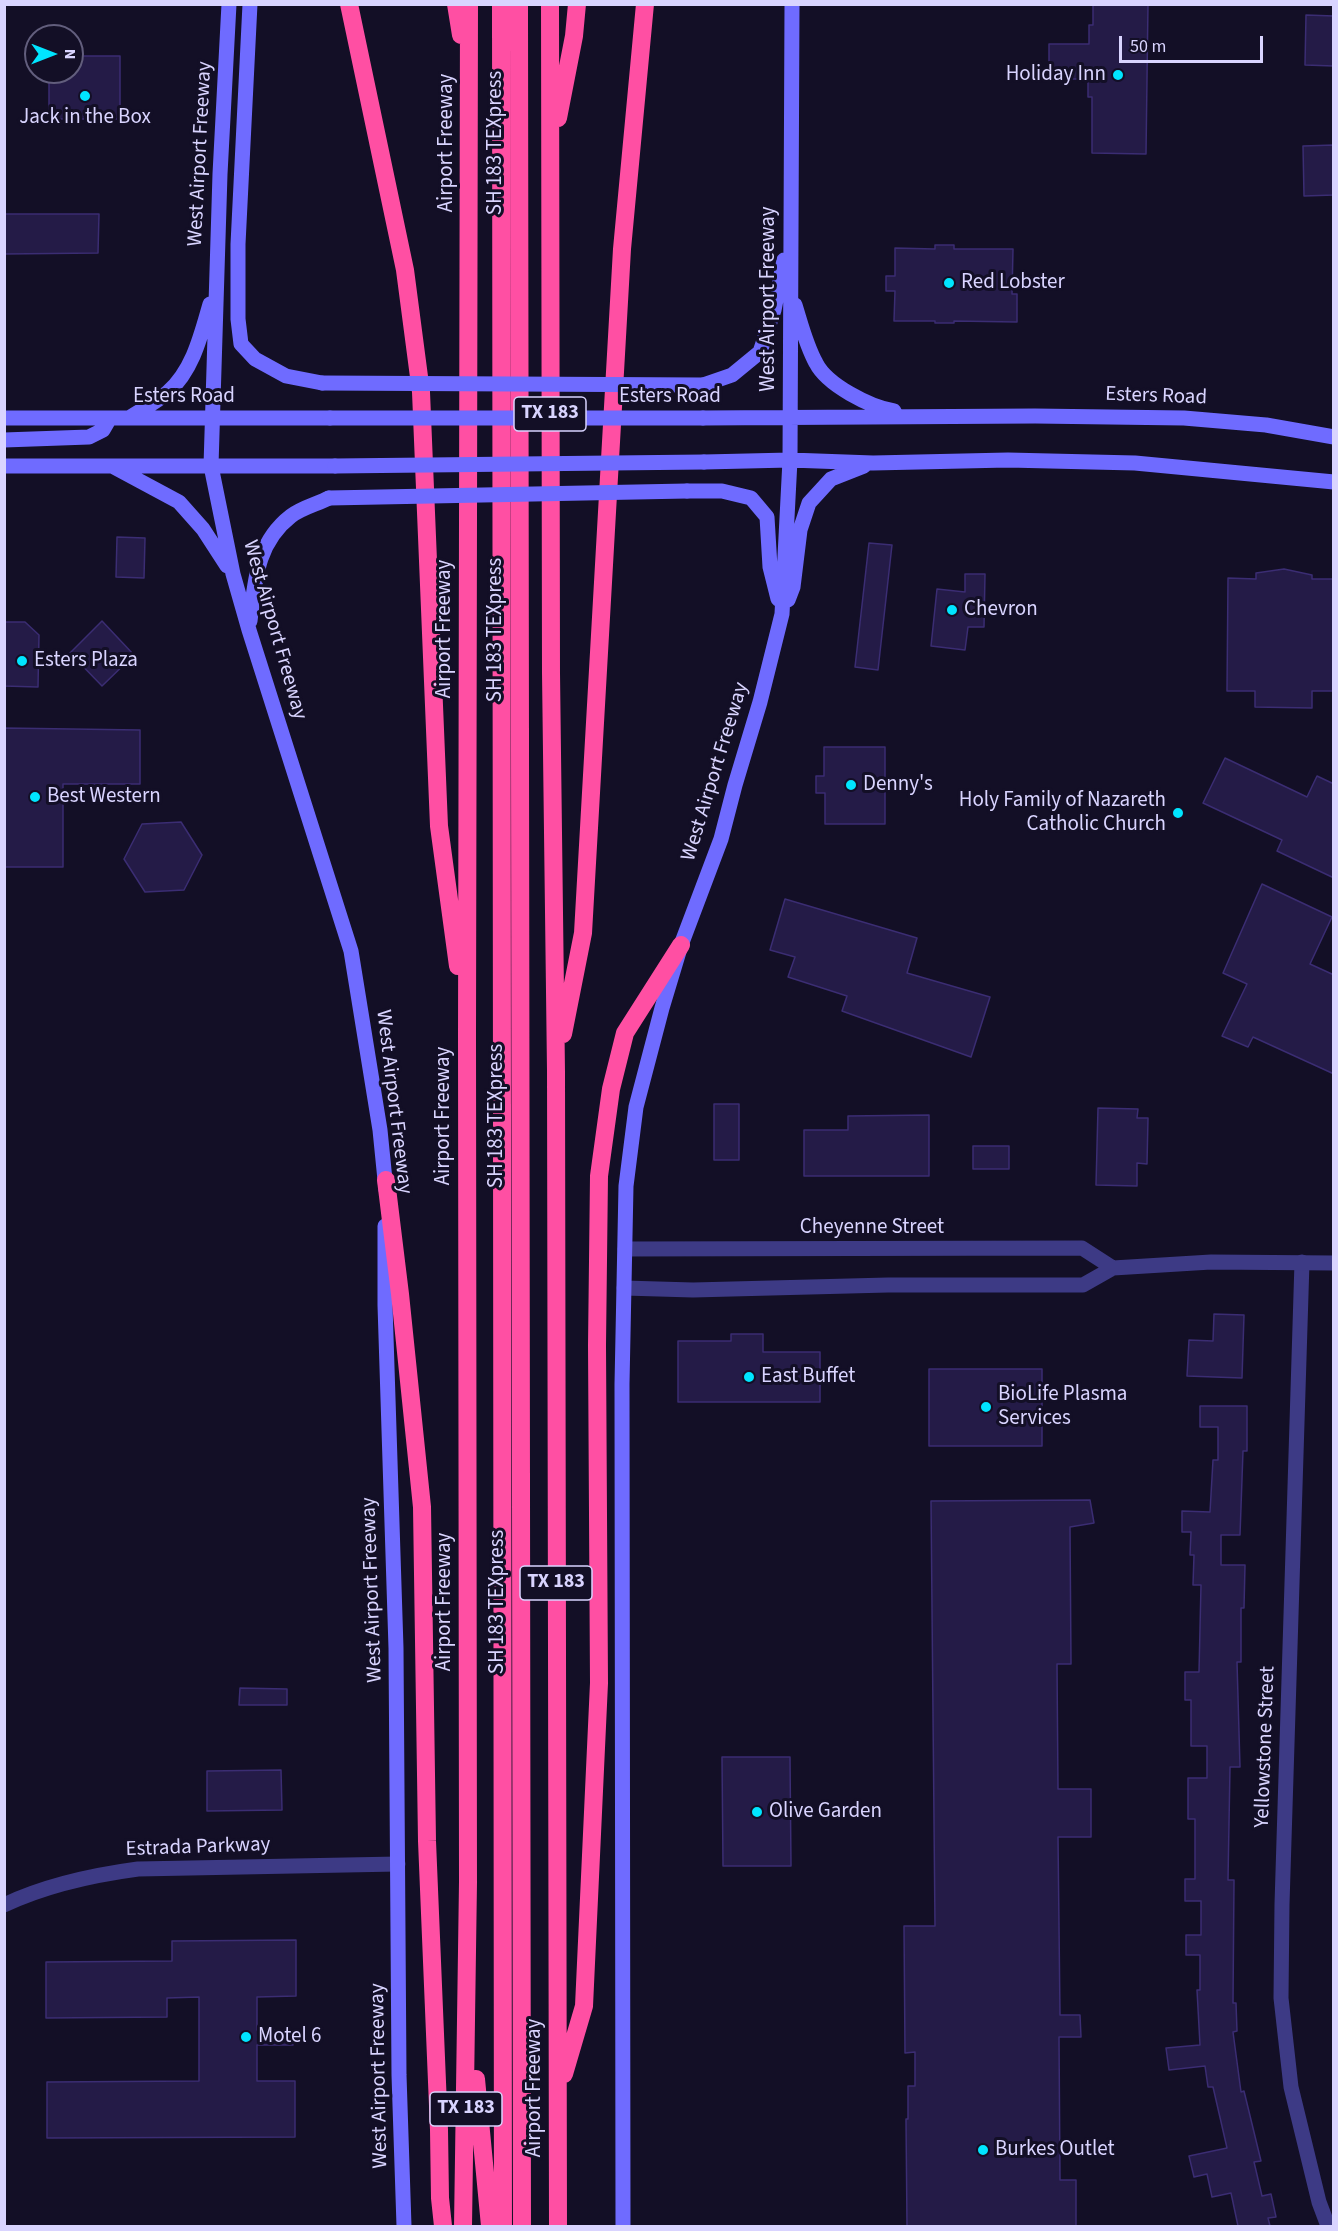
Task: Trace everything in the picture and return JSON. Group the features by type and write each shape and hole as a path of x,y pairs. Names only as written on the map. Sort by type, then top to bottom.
{"highway":[{"path":"349,4 399,238 415,333 422,415 439,826 467,1035"},
{"path":"456,4 470,92"},
{"name":"Airport Freeway","path":"463,2226 468,1991 469,4"},
{"name":"SH 183 TEXpress","path":"501,4 503,2226"},
{"name":"SH 183 TEXpress","path":"519,4 522,2226"},
{"name":"Airport Freeway","path":"550,4 551,661 556,1071 558,2226"},
{"path":"550,155 574,36 577,4"},
{"path":"556,1071 583,933 622,249 645,4"},
{"path":"558,2096 584,2006 599,1683 597,1345 599,1176 611,1089 625,1034 681,945"},
{"path":"386,1180 422,1507 427,1841 442,2226"},
{"path":"468,1991 490,2226"}],"main road":[{"name":"West Airport Freeway","path":"229,4 211,466 233,574 249,630 351,951 386,1180 385,1305 396,1648 399,2075 404,2226"},
{"path":"250,4 238,244 238,319 241,344 255,359 286,376 322,383 703,385 732,375 760,352 774,310 790,227"},
{"name":"West Airport Freeway","path":"623,2226 626,1186 633,1124 662,1008 681,945 721,839 782,614 790,460 792,4"},
{"path":"129,418 168,393 188,367 199,341 217,284"},
{"path":"790,288 816,365 843,390 878,408 933,417"},
{"name":"Esters Road","path":"4,418 1062,416 1184,418 1266,425 1334,437"},
{"path":"4,440 89,437 103,430 110,418"},
{"path":"4,466 335,466 790,460 873,463 1008,460 1135,463 1334,482"},
{"path":"782,614 793,587 800,530 809,503 831,479 873,463"},
{"path":"110,465 179,502 203,529 233,574"},
{"path":"249,630 256,568 272,536 292,515 329,498 722,491 751,498 766,517 770,567 782,614"}],"street":[{"name":"Cheyenne Street","path":"625,1249 1083,1248 1113,1268"},
{"path":"624,1288 693,1290 888,1285 1083,1285 1113,1268 1187,1263 1334,1263"},
{"name":"Yellowstone Street","path":"1302,1263 1281,1998 1291,2087 1319,2202 1328,2226"},
{"name":"Estrada Parkway","path":"4,1905 61,1884 112,1872 138,1869 398,1864"}],"building":[{"name":"Holiday Inn","path":"1093,4 1148,4 1146,154 1092,153 1092,97 1088,97 1088,79 1049,79 1049,44 1089,44 1089,25 1093,25"},
{"path":"1306,15 1334,16 1334,66 1305,65"},
{"name":"Jack in the Box","path":"84,56 120,56 120,119 49,119 49,84 84,84"},
{"path":"1334,145 1334,195 1304,196 1303,146"},
{"path":"4,214 99,214 98,253 4,254"},
{"name":"Red Lobster","path":"935,245 954,245 954,249 1013,249 1012,294 1017,294 1017,322 894,321 895,291 886,291 886,276 895,276 895,248 935,249"},
{"path":"117,537 145,538 144,578 116,577"},
{"path":"869,543 892,545 878,670 855,667"},
{"path":"1284,569 1312,575 1312,579 1334,579 1334,691 1312,691 1312,708 1255,707 1255,691 1227,691 1228,578 1256,579 1256,573"},
{"name":"Chevron","path":"965,574 985,574 984,627 968,627 965,650 931,646 937,589 965,592"},
{"path":"102,621 134,655 102,686 70,653"},
{"name":"Esters Plaza","path":"4,622 25,622 39,635 38,687 4,686"},
{"name":"Best Western","path":"4,728 140,730 140,784 63,784 63,867 4,867"},
{"name":"Denny's","path":"824,747 885,747 885,824 825,824 825,793 816,793 816,776 824,776"},
{"path":"1225,758 1307,797 1317,776 1334,784 1334,878 1277,851 1282,840 1203,803"},
{"path":"181,822 202,855 184,890 145,892 124,859 142,824"},
{"path":"1262,884 1332,917 1310,964 1334,975 1334,1074 1253,1037 1248,1047 1222,1036 1247,984 1223,973"},
{"path":"785,899 917,938 907,973 990,997 971,1057 842,1011 847,996 788,977 795,957 770,950"},
{"path":"714,1104 739,1104 739,1160 714,1160"},
{"path":"1098,1108 1138,1109 1137,1118 1148,1118 1147,1164 1137,1163 1137,1186 1096,1185"},
{"path":"929,1115 929,1176 804,1176 804,1130 848,1130 848,1116"},
{"path":"973,1146 1009,1146 1009,1169 973,1169"},
{"path":"1214,1314 1244,1315 1242,1378 1187,1376 1189,1340 1213,1341"},
{"name":"East Buffet","path":"731,1334 763,1334 763,1352 820,1352 820,1402 678,1402 678,1341 731,1341"},
{"name":"BioLife Plasma Services","path":"929,1369 1042,1369 1042,1446 929,1446"},
{"path":"1200,1406 1247,1406 1247,1451 1243,1451 1240,1535 1221,1535 1221,1565 1245,1565 1244,1608 1241,1608 1241,1662 1237,1662 1240,1767 1230,1767 1228,1880 1234,1880 1233,2003 1236,2003 1237,2031 1233,2032 1241,2092 1244,2091 1261,2161 1254,2162 1262,2196 1271,2194 1276,2217 1268,2218 1270,2226 1238,2226 1231,2193 1212,2197 1207,2174 1194,2177 1189,2156 1227,2148 1213,2087 1208,2087 1205,2066 1169,2070 1166,2048 1200,2045 1197,1990 1200,1990 1200,1955 1186,1955 1186,1935 1201,1935 1201,1901 1185,1901 1185,1879 1195,1879 1195,1819 1188,1819 1188,1778 1207,1778 1207,1746 1191,1746 1191,1700 1185,1700 1185,1672 1199,1672 1201,1585 1193,1585 1194,1555 1190,1555 1191,1532 1182,1532 1182,1511 1210,1512 1213,1460 1218,1460 1218,1427 1200,1427"},
{"path":"1090,1500 1094,1523 1070,1527 1071,1664 1057,1664 1058,1789 1091,1789 1091,1837 1058,1837 1060,2015 1080,2015 1081,2037 1059,2037 1060,2180 1076,2180 1076,2226 907,2226 906,2119 908,2119 908,2086 915,2086 915,2052 905,2053 904,1926 935,1926 931,1501"},
{"path":"240,1688 287,1689 287,1705 239,1705"},
{"name":"Olive Garden","path":"722,1757 790,1757 791,1866 723,1866"},
{"path":"281,1770 282,1810 207,1811 207,1771"},
{"path":"296,1940 296,1996 257,1997 257,2030 293,2030 293,2045 257,2045 257,2081 295,2081 295,2137 47,2138 47,2082 199,2081 199,1997 167,1998 167,2017 46,2018 46,1962 172,1961 172,1941"}],"place":[{"name":"Holiday Inn","path":"1118,75"},
{"name":"Jack in the Box","path":"85,96"},
{"name":"Red Lobster","path":"949,283"},
{"name":"Chevron","path":"952,610"},
{"name":"Esters Plaza","path":"22,661"},
{"name":"Denny's","path":"851,785"},
{"name":"Best Western","path":"35,797"},
{"name":"Holy Family of Nazareth Catholic Church","path":"1178,813"},
{"name":"East Buffet","path":"749,1377"},
{"name":"BioLife Plasma Services","path":"986,1407"},
{"name":"Olive Garden","path":"757,1812"},
{"name":"Motel 6","path":"246,2037"},
{"name":"Burkes Outlet","path":"983,2150"}]}
